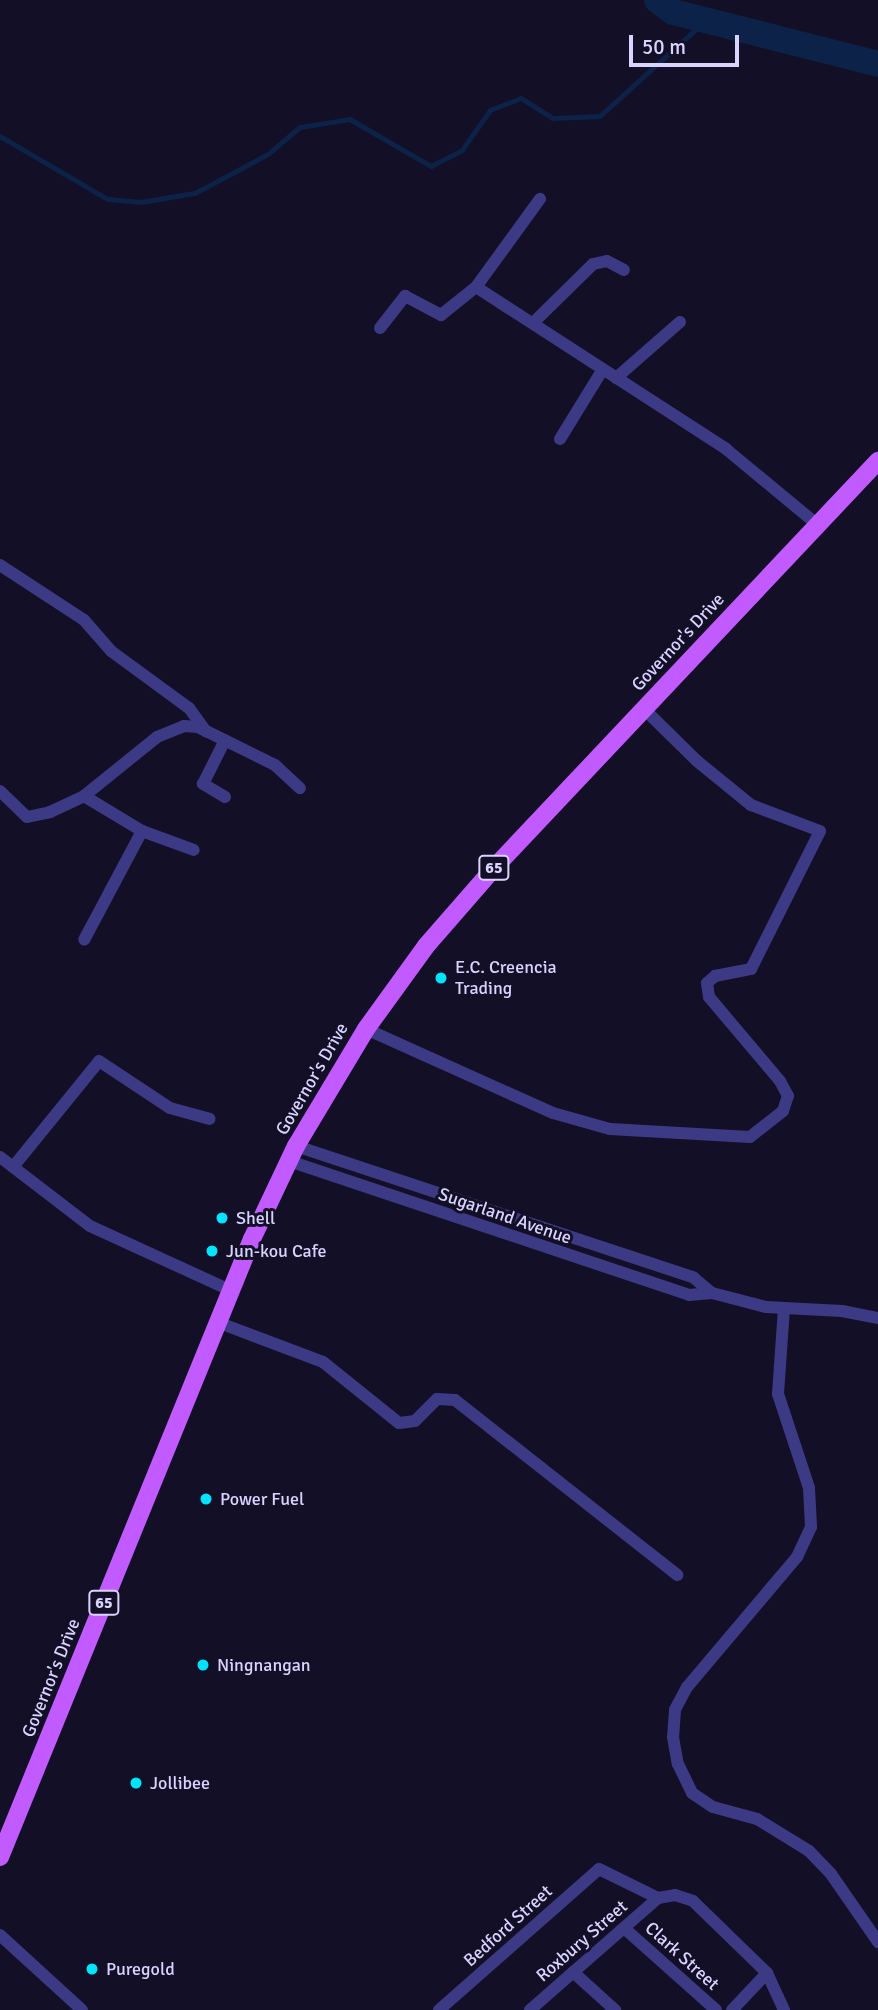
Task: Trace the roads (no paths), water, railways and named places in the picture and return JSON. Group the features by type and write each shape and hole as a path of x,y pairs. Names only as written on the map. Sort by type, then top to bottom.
{"main road":[{"name":"Governor's Drive","path":"0,1857 230,1290 293,1154 366,1029 471,894 878,461"}],"street":[{"path":"380,328 405,296 441,315 476,287 540,199"},
{"path":"533,323 593,264 607,261 624,270"},
{"path":"476,287 726,449 818,525"},
{"path":"616,378 680,322"},
{"path":"560,439 603,369"},
{"path":"0,565 84,620 111,651 188,708 206,731"},
{"path":"366,1029 553,1113 590,1125 750,1137 783,1111 788,1096 780,1081 709,997 708,984 715,976 751,969 820,831 751,805 696,761 644,709"},
{"path":"0,791 27,817 50,812 84,796 157,737 184,726 206,731 275,765 300,788"},
{"path":"225,740 203,781 206,788 225,797"},
{"path":"84,796 142,831 194,850"},
{"path":"84,940 142,831"},
{"path":"13,1167 99,1061 170,1108 210,1119"},
{"name":"Sugarland Avenue","path":"293,1154 694,1278 712,1293"},
{"name":"Sugarland Avenue","path":"293,1154 637,1279 689,1295 712,1293 784,1308 842,1311 878,1318"},
{"path":"0,1157 90,1226 230,1290"},
{"path":"784,1308 778,1394 809,1488 811,1527 797,1557 687,1687 675,1710 673,1737 682,1775 692,1793 713,1807 757,1819 809,1852 831,1874 878,1942"},
{"path":"217,1322 323,1362 399,1423 415,1421 437,1399 455,1399 677,1575"},
{"name":"Bedford Street","path":"439,2010 599,1869 658,1898"},
{"path":"658,1898 675,1895 693,1902 767,1973 784,2010"},
{"name":"Roxbury Street","path":"530,2010 658,1898"},
{"name":"Clark Street","path":"624,1928 716,2010"},
{"path":"0,1936 82,2010"},
{"path":"573,1972 615,2010"},
{"path":"732,2010 767,1973"}],"waterway":[{"path":"657,0 673,12 878,64"},
{"path":"0,136 108,199 141,202 195,193 268,154 300,127 350,119 431,166 462,150 490,110 521,98 553,118 600,116 706,20"}],"place":[{"name":"E.C. Creencia Trading","path":"441,978"},
{"name":"Shell","path":"222,1218"},
{"name":"Jun-kou Cafe","path":"212,1251"},
{"name":"Power Fuel","path":"206,1499"},
{"name":"Ningnangan","path":"203,1665"},
{"name":"Jollibee","path":"136,1783"},
{"name":"Puregold","path":"92,1969"}]}
